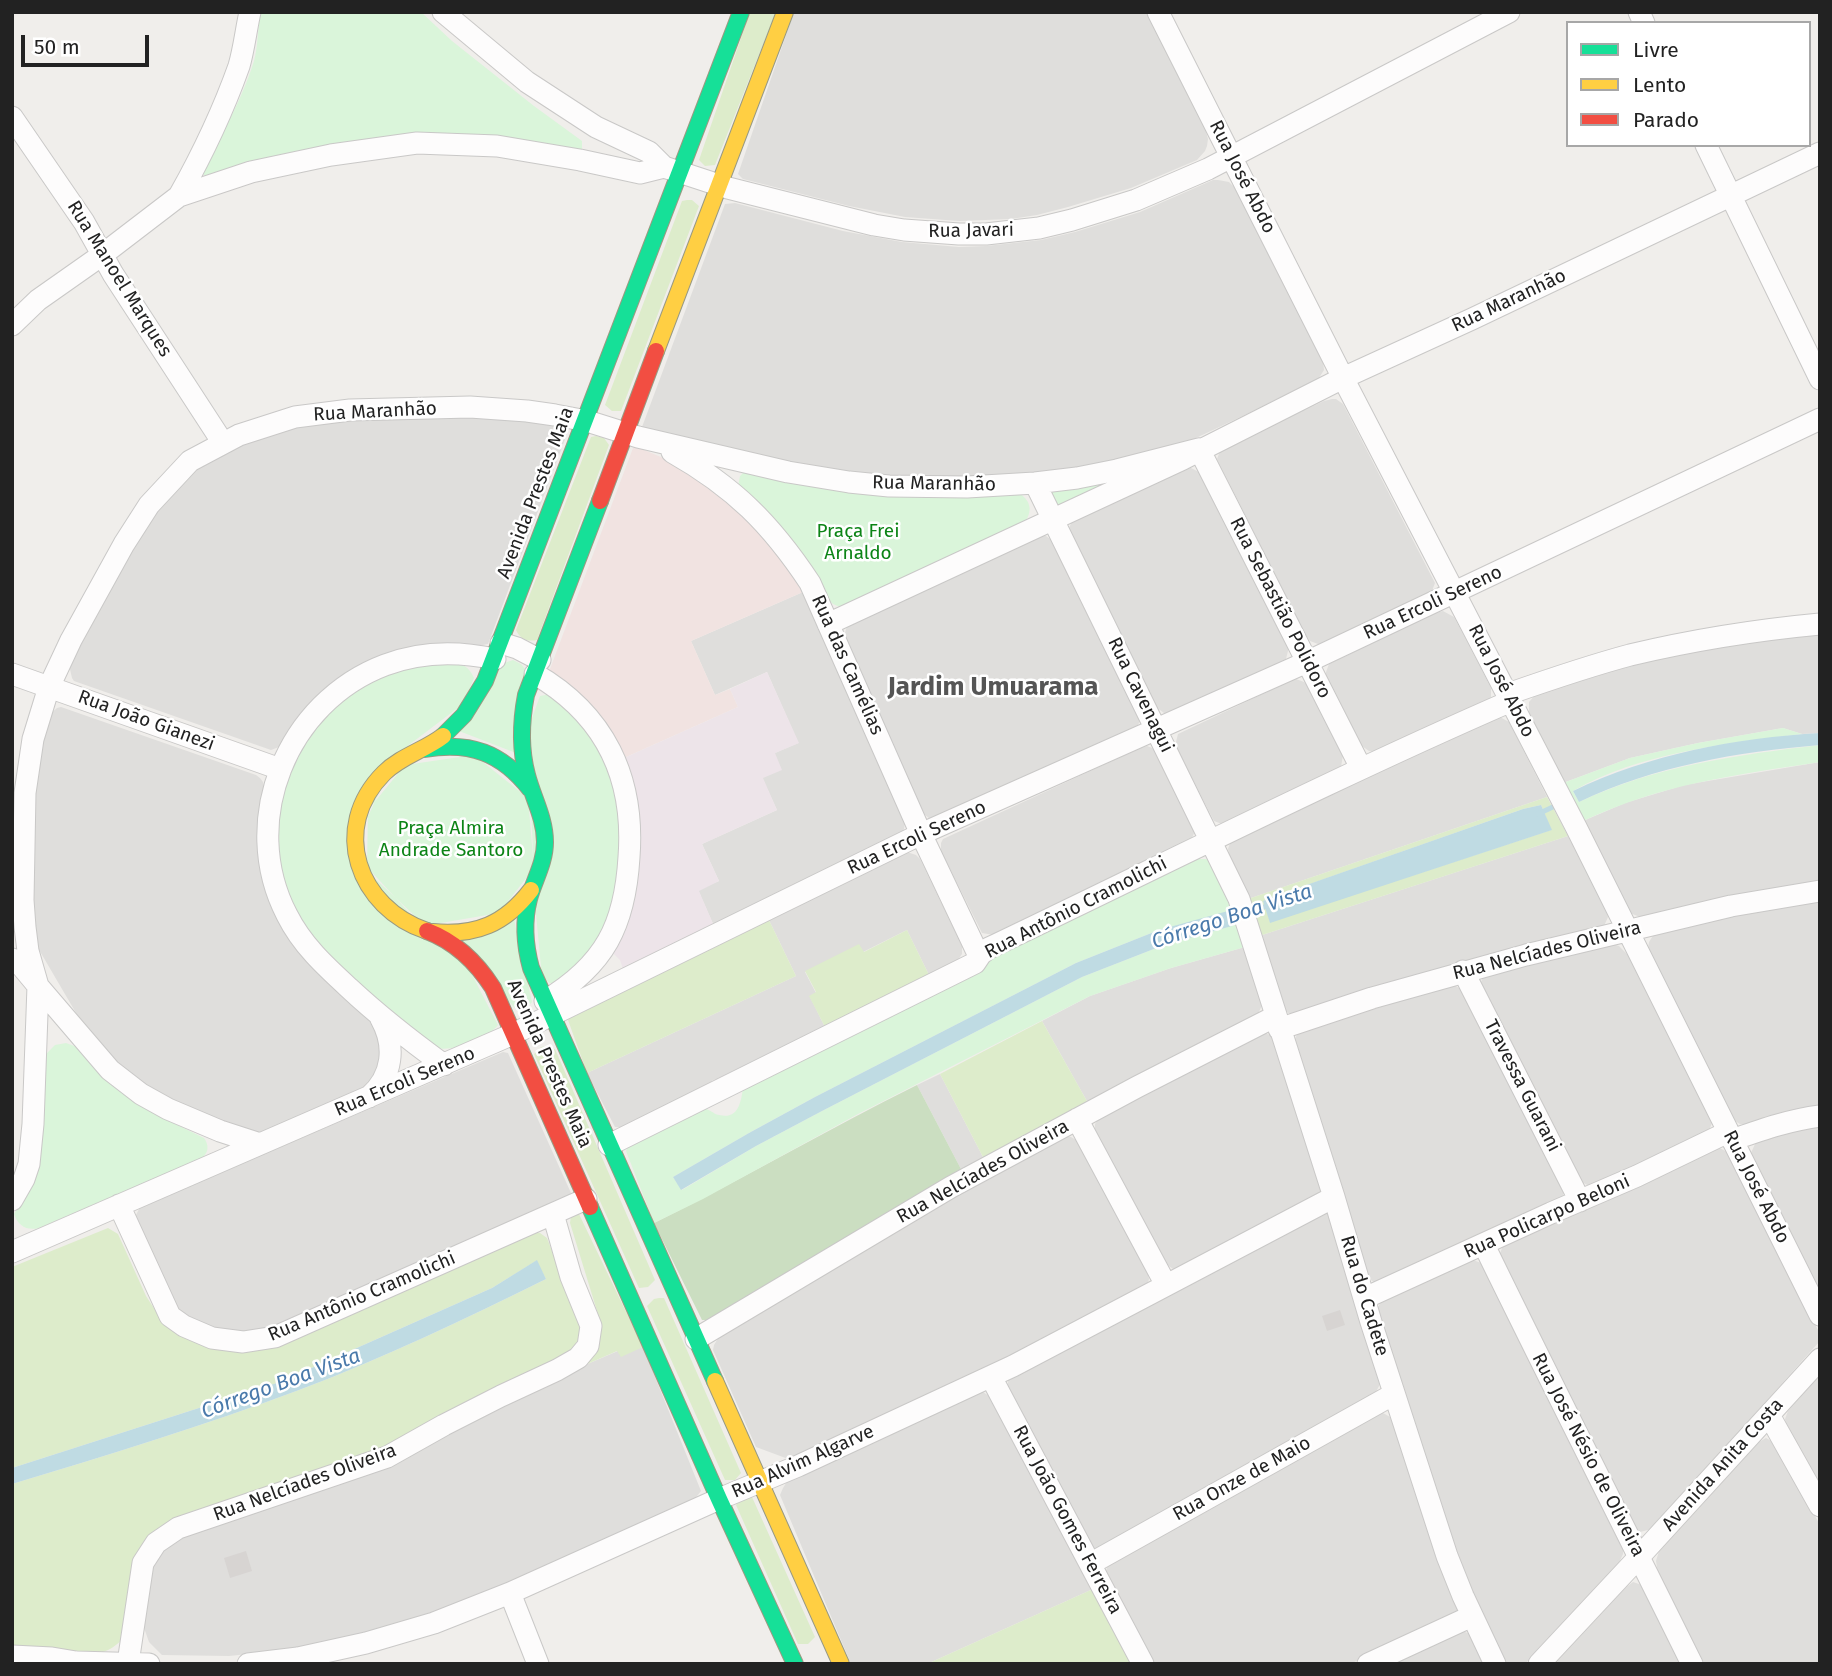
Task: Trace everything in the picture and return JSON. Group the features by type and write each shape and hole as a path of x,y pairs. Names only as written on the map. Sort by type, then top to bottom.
{"street":[{"path":"179,196 218,119 239,64 250,12"},
{"name":"Rua Javari","path":"443,12 527,82 596,127 649,152 672,170 874,225 933,233 986,234 1039,228 1104,210 1172,185 1509,12"},
{"name":"Avenida Prestes Maia","path":"741,12 672,170 587,421 480,693 458,722 438,739 389,769 368,793 358,822 357,854 360,870 367,884 375,898 386,909 413,927 430,932 459,948 484,973 498,997 586,1199 637,1301 719,1499 809,1653 841,1664"},
{"name":"Avenida Prestes Maia","path":"785,12 631,435 526,695 520,729 527,774 540,808 545,839 544,855 525,918 526,949 531,968 609,1144 667,1287 696,1339 760,1483 809,1653"},
{"name":"Rua José Abdo","path":"1158,12 1343,378 1576,827 1820,1315"},
{"name":"Rua Manoel Marques","path":"12,117 84,222 113,275 223,443"},
{"path":"580,160 588,155 594,146 596,127"},
{"path":"12,325 38,300 179,196 251,172 331,155 417,143 497,146 640,173 672,170"},
{"path":"1707,147 1820,379"},
{"name":"Rua Maranhão","path":"828,624 1183,459 1343,378 1820,153"},
{"path":"194,169 192,176 195,182 208,186"},
{"name":"Rua Maranhão","path":"260,1144 196,1122 141,1094 110,1070 38,986 28,951 25,927 25,793 33,739 49,687 117,555 162,490 190,461 257,428 295,417 350,410 489,408 587,421 631,435 761,466 829,479 888,485 967,487 1035,483 1117,470 1199,449"},
{"name":"Rua Ercoli Sereno","path":"12,1252 513,1034 548,1008 618,982 921,834 1307,662 1820,419"},
{"name":"Rua das Camélias","path":"631,435 672,452 737,496 760,517 810,583 921,834 979,956"},
{"name":"Rua Sebastião Polidoro","path":"1199,449 1361,768"},
{"path":"737,496 734,482 737,474 744,468 761,466"},
{"name":"Rua Cavenagui","path":"1035,483 1212,841 1244,915"},
{"name":"Rua Antônio Cramolichi","path":"609,1144 975,963 989,948 1509,697 1578,670 1679,644 1820,624"},
{"path":"444,1065 374,1011 310,949 291,923 278,893 269,852 268,830 272,798 280,769 295,739 315,713 339,691 366,674 407,658 429,654 474,654 517,648 589,717 613,755 627,796 631,839 625,897 613,932 601,952 548,1008"},
{"name":"Rua João Gianezi","path":"12,674 280,769"},
{"path":"418,752 445,746 475,748 515,770 534,794"},
{"path":"430,932 459,934 489,926 515,909 534,884"},
{"name":"Rua Nelcíades Oliveira","path":"696,1339 951,1187 1077,1119 1278,1023 1463,971 1731,905 1820,891"},
{"name":"Rua do Cadete","path":"1244,915 1447,1556 1495,1664"},
{"path":"601,952 614,964 618,982"},
{"path":"12,959 18,962 38,986 29,1164 12,1200"},
{"name":"Travessa Guarani","path":"1463,971 1580,1201"},
{"path":"368,1098 385,1078 391,1050 386,1028 374,1011"},
{"name":"Rua Policarpo Beloni","path":"1365,1298 1730,1136 1820,1116"},
{"path":"1077,1119 1166,1285"},
{"name":"Rua Alvim Algarve","path":"248,1664 298,1658 366,1643 434,1623 510,1593 991,1377 1334,1197"},
{"name":"Rua Antônio Cramolichi","path":"120,1205 170,1316 197,1333 243,1342 275,1337 586,1199"},
{"name":"Rua Nelcíades Oliveira","path":"128,1663 143,1563 156,1543 178,1528 387,1457 444,1425 578,1358 588,1346 591,1326 552,1214"},
{"name":"Rua José Nésio de Oliveira","path":"1484,1245 1692,1664"},
{"name":"Avenida Anita Costa","path":"1539,1664 1820,1359"},
{"name":"Rua João Gomes Ferreira","path":"991,1377 1143,1664"},
{"name":"Rua Onze de Maio","path":"1090,1564 1394,1394"},
{"path":"1769,1415 1820,1506"},
{"path":"510,1593 538,1664"},
{"path":"1368,1664 1472,1616"},
{"path":"12,1656 84,1663 149,1664"}],"shaded area":[{"path":"794,12 1147,12 1205,127 1207,146 1197,160 1131,188 1068,207 1011,219 959,221 905,217 743,179 738,174"},
{"path":"1213,180 1229,182 1237,190 1323,361 1324,370 1317,381 1196,438 1156,454 1116,464 967,481 820,471 642,427 725,204 735,203 843,231 902,242 959,247 986,246 1041,240 1075,232 1140,212"},
{"path":"1332,399 1343,404 1435,583 1429,594 1318,644 1310,641 1305,634 1217,459 1223,448"},
{"path":"470,417 526,420 559,426 567,434 488,644 294,725 279,747 271,750 74,681 72,678 69,665 120,570 157,511 195,469 243,444 297,426 350,419"},
{"path":"637,447 668,460 714,489 753,523 798,580 803,592 691,641 715,695 730,689 738,707 624,758 550,669 633,448"},
{"path":"1187,466 1199,472 1288,651 1282,662 1164,713 1156,707 1069,528 1072,521"},
{"path":"1042,535 1053,541 1140,719 1139,723 1137,727 930,819 924,814 847,641 846,629 848,625"},
{"path":"803,592 905,822 904,829 902,834 714,926 698,890 719,881 702,844 777,810 762,778 775,753 798,743 767,672 715,695 691,641"},
{"path":"1443,611 1454,617 1491,688 1491,697 1374,752 1369,751 1362,746 1326,676 1329,664"},
{"path":"1820,633 1820,733 1802,734 1783,728 1698,743 1630,758 1563,783 1529,714 1529,702 1536,694 1631,665 1681,653"},
{"path":"767,672 799,743 775,753 782,770 763,778 777,810 702,844 719,881 699,891 714,926 623,969 620,960 613,953 640,840 636,794 624,758 738,707 730,689"},
{"path":"1296,679 1307,685 1343,755 1341,767 1222,824 1214,821 1175,746 1178,734"},
{"path":"61,707 260,778 378,1031 381,1061 369,1085 261,1132 247,1132 171,1102 116,1065 86,1030 38,948 33,900 34,794 50,714"},
{"path":"1498,716 1509,722 1547,797 1248,899 1229,854 1231,840"},
{"path":"1147,746 1155,749 1195,831 1192,838 994,935 982,933 941,851 943,839"},
{"path":"1820,762 1820,882 1640,917 1630,913 1583,821 1625,803 1684,785"},
{"path":"1568,836 1607,912 1604,926 1292,1015 1285,1011 1259,936"},
{"path":"907,852 920,859 962,946 962,954 957,961 929,975 907,930 863,952 859,945 805,972 816,993 810,997 825,1027 713,1080 624,1127 615,1127 587,1073 796,976 768,918"},
{"path":"1820,900 1820,1106 1740,1124 1735,1121 1648,948 1649,942 1654,934 1690,924"},
{"path":"1613,944 1628,955 1712,1123 1709,1131 1591,1187 1580,1181 1481,982 1484,975"},
{"path":"1245,947 1263,1003 1258,1014 1088,1103 1042,1021 1090,996 1171,968"},
{"path":"1452,984 1461,989 1564,1191 1563,1196 1375,1283 1368,1278 1295,1039 1298,1032"},
{"path":"1265,1033 1272,1036 1322,1185 1320,1192 1317,1197 1177,1270 1173,1269 1166,1264 1095,1132 1095,1124 1100,1117"},
{"path":"503,1052 508,1053 571,1193 569,1197 272,1329 243,1333 214,1330 176,1311 135,1217 142,1206"},
{"path":"940,1074 984,1159 962,1171 917,1085"},
{"path":"1820,1125 1820,1295 1751,1153 1759,1141"},
{"path":"1067,1136 1078,1141 1148,1274 1147,1286 1010,1360 791,1460 756,1447 713,1350 720,1335 956,1195"},
{"path":"1718,1147 1727,1152 1818,1330 1819,1342 1652,1529 1640,1532 1636,1530 1500,1253 1503,1246"},
{"path":"1328,1212 1381,1382 1376,1392 1093,1551 1007,1387 1009,1377"},
{"path":"1473,1260 1481,1263 1623,1547 1618,1565 1525,1664 1503,1664 1469,1593 1376,1311 1382,1300"},
{"path":"643,1347 701,1491 693,1501 506,1584 431,1614 364,1634 296,1649 229,1656 162,1655 149,1642 143,1625 152,1566 163,1549 183,1536 391,1465 585,1365 618,1351"},
{"path":"1820,1375 1820,1488 1785,1419 1788,1411"},
{"path":"977,1392 983,1392 992,1398 1093,1589 927,1664 851,1664 780,1495 783,1488 788,1480"},
{"path":"1377,1413 1392,1418 1458,1609 1457,1613 1350,1664 1153,1664 1105,1574 1108,1564"},
{"path":"1766,1438 1775,1443 1820,1525 1820,1664 1703,1664 1658,1574 1656,1561 1659,1551 1759,1442"},
{"path":"1633,1582 1642,1585 1682,1664 1553,1664 1625,1588"},
{"path":"1462,1631 1471,1634 1487,1664 1386,1664"}],"green space":[{"path":"260,12 421,12 452,41 582,141 582,151 499,140 210,179 204,175 203,169 210,150 226,126 248,78 255,55"},
{"path":"750,12 776,12 715,165 705,166 699,160"},
{"path":"692,200 699,206 621,411 612,411 605,405 682,201"},
{"path":"591,437 604,438 609,445 537,640 527,640 516,630"},
{"name":"Praça Frei Arnaldo","path":"745,471 1020,494 1027,500 1030,511 1024,523 840,607 830,601 799,550 738,486 740,476"},
{"path":"1119,478 1062,506 1056,504 1051,494 1051,491"},
{"path":"513,660 525,669 516,753 459,731 504,663"},
{"path":"430,663 461,664 474,678 463,704 397,754 350,855 467,965 498,1025 479,1039 444,1049 437,1048 391,1014 316,943 294,909 281,871 277,830 283,790 298,752 321,719 352,692 388,673"},
{"path":"551,694 577,719 598,748 612,780 621,816 618,876 607,924 588,953 558,983 550,983 542,978 535,903 528,729 540,696"},
{"path":"1783,728 1802,734 1714,746 1655,759 1626,767 1573,791 1579,802 1637,779 1667,771 1727,758 1820,745 1820,762 1699,782 1641,798 1583,821 1563,783 1630,758"},
{"name":"Praça Almira Andrade Santoro","path":"474,755 528,798 534,868 499,913 429,925 416,920 367,867 368,810 405,765"},
{"path":"1547,797 1568,836 1259,936 1248,899","holes":["1541,805 1551,830 1270,922 1264,901 1523,809"]},
{"path":"1198,859 1210,861 1232,902 1245,947 1171,968 1090,996 858,1114 654,1223 626,1151 628,1147 703,1108 719,1115 731,1115 738,1108 743,1088 996,956","holes":["1231,926 1164,945 1082,977 756,1146 682,1190 673,1177 815,1097 1076,963 1159,930"]},
{"path":"768,918 796,976 587,1073 568,1020 570,1017"},
{"path":"514,919 532,1002 520,1009 515,1009 461,941"},
{"path":"907,930 929,975 825,1027 809,996 816,992 805,971 859,944 864,952"},
{"path":"1042,1021 1088,1103 984,1159 940,1074"},
{"path":"66,1043 77,1047 163,1118 204,1138 207,1151 202,1158 39,1228 27,1228 18,1222 14,1214 22,1199 46,1054 55,1045"},
{"path":"546,1046 555,1049 655,1280 648,1287 639,1288 534,1054"},
{"path":"917,1085 962,1171 710,1320 702,1320 654,1223"},
{"path":"578,1212 643,1347 621,1357 617,1351 585,1365 601,1324 570,1223 571,1216"},
{"path":"108,1228 118,1234 146,1296 163,1322 226,1349 536,1232 547,1238 581,1327 580,1334 572,1349 552,1362 383,1448 174,1519 149,1536 134,1559 122,1640 108,1650 95,1653 59,1652 12,1646 12,1484 157,1439 299,1390 424,1338 546,1279 536,1261 492,1288 280,1382 12,1468 12,1267"},
{"path":"664,1298 741,1473 735,1480 725,1480 647,1306 654,1299"},
{"path":"747,1497 752,1497 815,1637 808,1644 798,1644 736,1505"},
{"path":"1093,1589 1133,1664 927,1664"}],"water":[{"path":"1820,733 1820,745 1727,757 1666,770 1579,802 1573,791 1632,767 1694,750 1756,739"},
{"path":"1541,805 1552,830 1270,923 1263,901"},
{"path":"1228,911 1232,926 1164,945 1082,977 756,1146 681,1190 673,1177 815,1097 1076,963 1159,930"},
{"path":"537,1260 546,1279 362,1365 228,1415 12,1484 12,1468 280,1382 492,1288"}],"building":[{"path":"1340,1310 1345,1325 1327,1331 1322,1316"},
{"path":"246,1551 252,1571 230,1578 224,1558"}],"waterway":[{"name":"Córrego Boa Vista","path":"1538,814 1557,805"},
{"name":"Córrego Boa Vista","path":"1249,912 1270,905"}],"traffic: fast":[{"path":"443,736 464,715 485,681 741,12"},
{"path":"600,501 524,705 523,755 543,825 545,842 545,850 527,908 526,943 531,968 715,1381"},
{"path":"425,749 456,747 484,752 508,766 530,789"},
{"path":"590,1207 795,1664"}],"traffic: slow":[{"path":"656,351 785,12"},
{"path":"427,931 403,920 383,904 369,885 359,864 355,841 358,818 367,795 384,773 443,736"},
{"path":"433,932 463,932 488,925 511,911 531,890"},
{"path":"715,1381 841,1664"}],"traffic: jam":[{"path":"600,501 656,351"},
{"path":"427,931 465,954 493,988 590,1207"}],"district":[{"name":"Jardim Umuarama","path":"993,688"}]}
